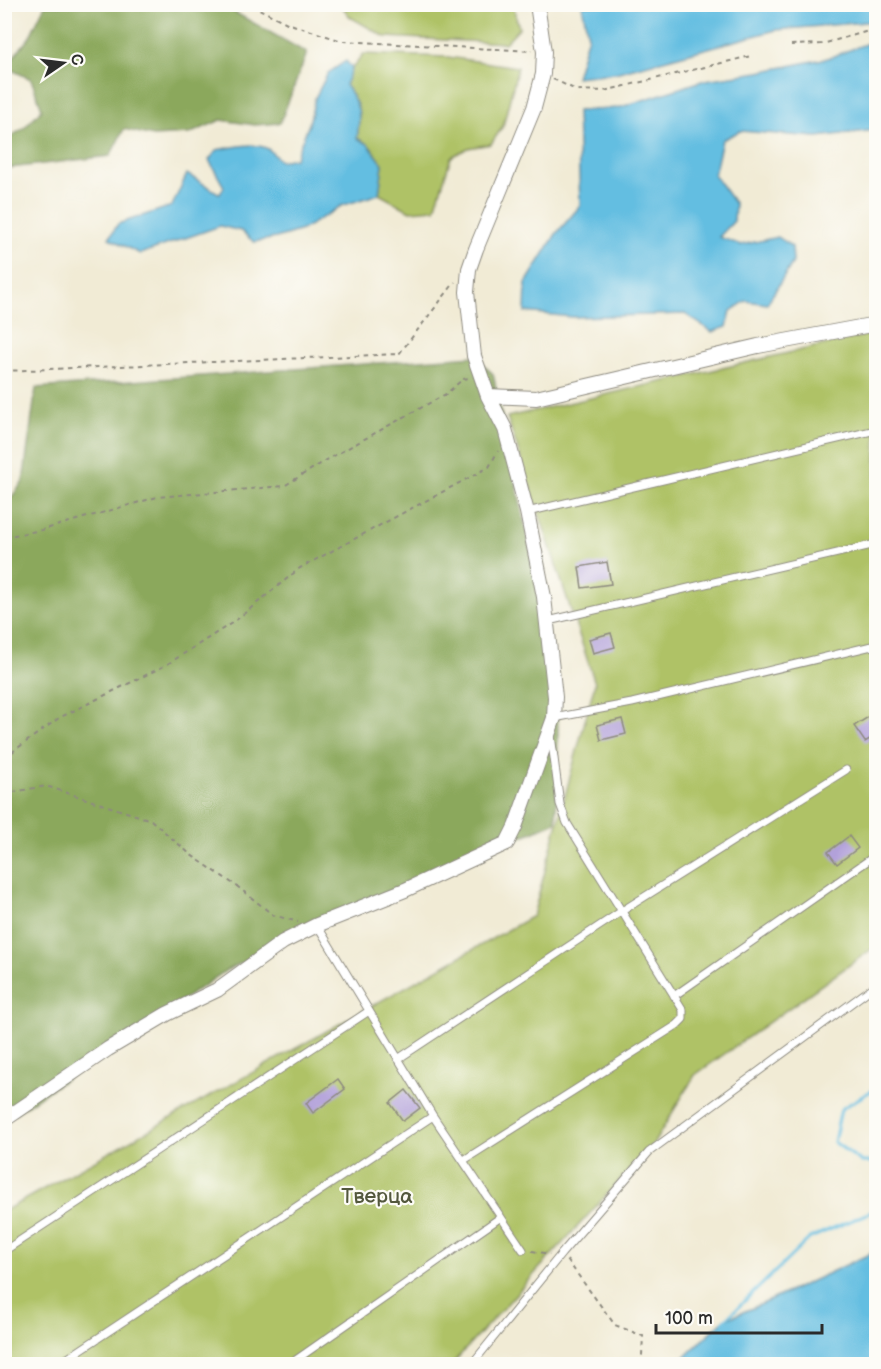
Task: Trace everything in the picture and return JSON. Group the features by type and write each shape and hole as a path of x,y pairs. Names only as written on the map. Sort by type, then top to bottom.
{"street":[{"path":"4,1120 108,1049 167,1014 217,990 283,942 317,925 405,890 507,843 532,783 552,724 555,697 548,621 527,512 506,435 488,396 474,356 467,292 469,270 534,108 543,74 544,52 537,4"},
{"path":"488,396 536,398 758,346 876,324"}],"lane":[{"path":"527,512 876,430"},
{"path":"548,621 876,544"},
{"path":"464,1160 683,1019 684,1014 674,996 567,823 560,804 552,724 876,645"},
{"path":"398,1059 622,911 846,770"},
{"path":"674,996 876,855"},
{"path":"317,925 434,1116 523,1250"},
{"path":"472,1365 562,1253 658,1144 876,986"},
{"path":"4,1251 369,1011"},
{"path":"59,1365 434,1116"},
{"path":"290,1365 501,1217"}],"path":[{"path":"242,4 259,9 287,23 342,41 544,52"},
{"path":"791,45 822,44 876,29"},
{"path":"543,74 576,90 604,91 751,56"},
{"path":"4,370 399,354 450,286 469,270"},
{"path":"4,537 42,531 157,497 284,486 446,394 463,379 481,376"},
{"path":"4,758 59,718 166,666 235,621 300,568 489,467 506,435"},
{"path":"4,790 13,792 46,786 152,820 190,855 238,887 273,915 317,925"},
{"path":"523,1250 550,1254 562,1253 615,1325 643,1336 639,1365"}],"green space":[{"path":"45,5 214,5 227,8 307,53 280,123 255,125 221,120 189,134 153,136 124,129 110,156 10,168 5,161 5,140 23,129 42,109 31,79 5,67 29,38"},
{"path":"341,5 513,5 519,28 505,43 385,37 350,17"},
{"path":"363,54 448,57 518,67 503,126 491,144 468,148 451,157 435,209 410,211 379,194 383,164 368,144 357,138 358,110 345,85 352,68"},
{"name":"Тверца","path":"876,333 876,946 695,1075 654,1143 452,1364 5,1364 4,1211 533,916 595,683 507,417"},
{"path":"474,356 493,374 559,685 556,822 377,898 227,970 5,1120 4,507 23,482 36,388"}],"water":[{"path":"582,5 876,5 876,21 776,30 615,73 576,77 588,36"},
{"path":"876,40 876,130 817,137 740,131 722,140 714,175 735,204 734,221 719,237 741,245 778,237 792,247 793,262 767,304 746,301 731,311 727,327 712,332 685,314 572,317 525,312 526,283 556,234 580,206 577,111 618,108 705,80 828,58"},
{"path":"346,61 352,68 345,85 354,98 358,110 357,138 368,144 383,164 379,194 341,206 302,230 254,242 241,231 220,226 140,254 109,238 118,224 172,206 187,174 220,194 224,187 209,160 217,150 254,145 268,149 280,161 295,158 309,124 315,98 328,73"},
{"path":"876,1251 876,1364 677,1364 724,1320"}],"building":[{"path":"607,562 611,584 582,588 579,567"},
{"path":"611,633 615,647 593,653 589,639"},
{"path":"876,712 876,735 865,742 854,726"},
{"path":"622,719 626,734 601,740 597,725"},
{"path":"849,836 858,848 837,864 828,852"},
{"path":"338,1079 345,1089 313,1113 306,1103"},
{"path":"406,1090 420,1108 403,1121 390,1103"}],"waterway":[{"path":"876,1088 841,1109 834,1142 862,1162 876,1162"},
{"path":"723,1322 810,1238 876,1210"}]}
